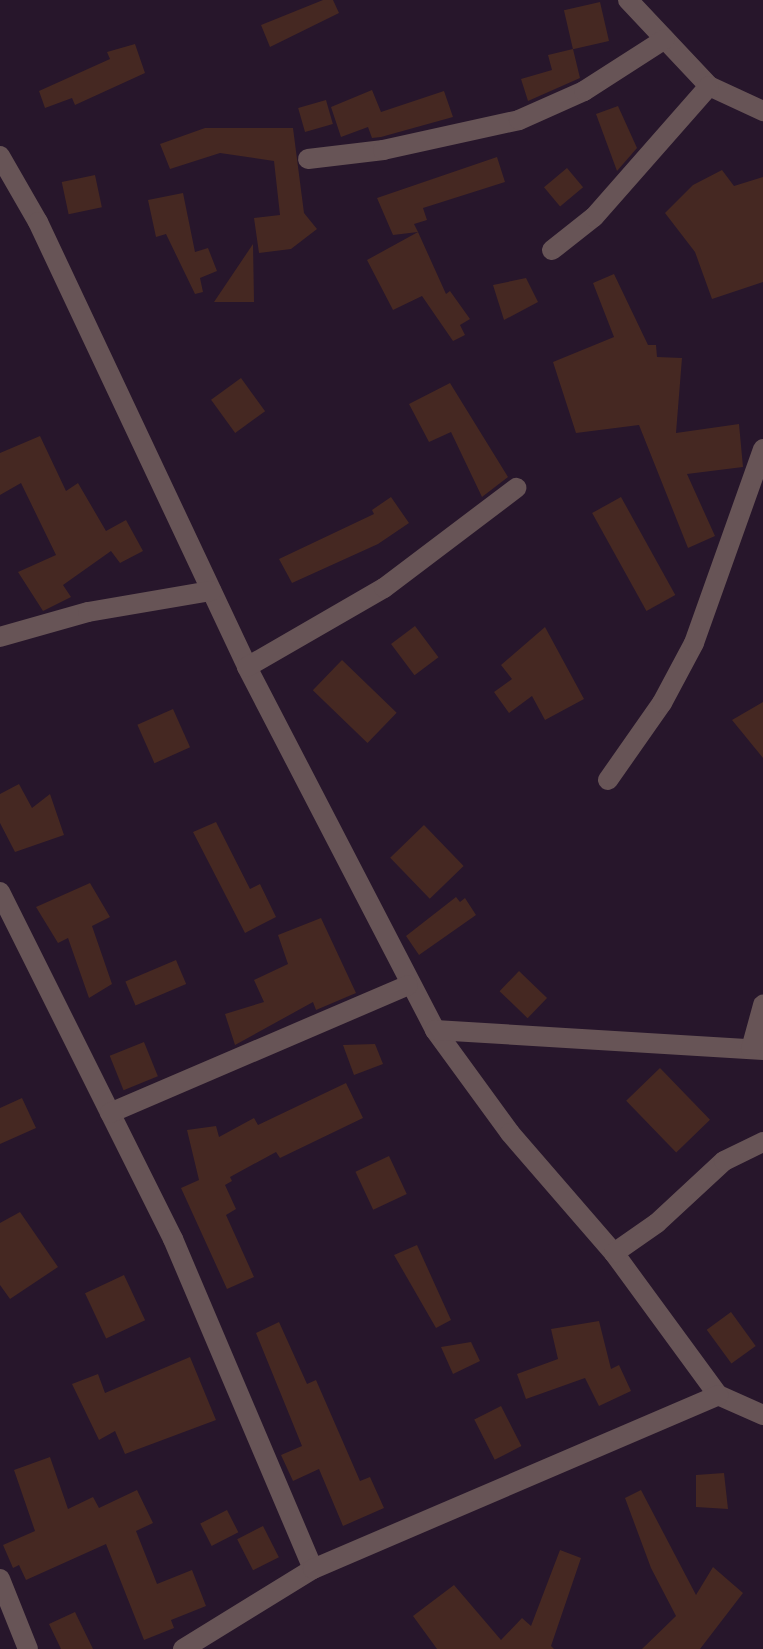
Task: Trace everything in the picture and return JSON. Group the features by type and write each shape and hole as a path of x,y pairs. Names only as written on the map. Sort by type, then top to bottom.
{"street":[{"path":"628,0 709,86 763,111"},
{"path":"308,159 383,150 519,120 584,91 665,39"},
{"path":"552,250 623,186 709,86"},
{"path":"0,156 44,235 247,667 408,985 435,1030 510,1133 614,1253 718,1395 763,1415"},
{"path":"608,780 662,703 694,643 763,449"},
{"path":"247,667 384,588 516,488"},
{"path":"0,637 88,612 211,591"},
{"path":"0,892 173,1239 313,1569"},
{"path":"110,1113 408,985"},
{"path":"435,1030 757,1049 763,1005"},
{"path":"614,1253 657,1223 724,1161 763,1142"},
{"path":"183,1649 313,1569 718,1395"},
{"path":"0,1579 28,1649"}],"building":[{"path":"323,0 333,0 339,13 270,47 261,25"},
{"path":"600,2 609,41 573,49 564,10"},
{"path":"135,44 145,73 75,105 72,98 45,108 39,91 110,59 107,52"},
{"path":"573,49 580,78 528,101 521,79 552,70 548,55"},
{"path":"372,90 381,112 444,91 453,117 381,137 372,138 368,127 341,137 331,107"},
{"path":"326,100 333,124 305,132 298,108"},
{"path":"618,106 637,148 617,171 596,114"},
{"path":"205,128 293,128 304,213 317,229 291,249 259,253 254,218 280,215 274,161 220,153 170,169 160,144"},
{"path":"497,157 505,182 423,208 427,220 414,224 418,232 393,235 377,198"},
{"path":"567,168 583,187 560,206 544,187"},
{"path":"722,170 734,186 763,177 763,282 712,299 695,252 665,213 693,185"},
{"path":"95,175 102,207 69,214 62,182"},
{"path":"183,193 195,252 208,248 217,271 200,278 203,292 195,294 166,234 156,237 148,200"},
{"path":"418,232 446,294 450,291 470,319 460,325 465,335 453,341 422,296 393,310 367,260"},
{"path":"253,244 254,302 214,302"},
{"path":"614,274 648,345 656,345 657,357 682,358 676,433 739,424 743,467 687,474 715,536 688,548 639,425 576,433 553,362 614,337 593,283"},
{"path":"526,278 538,302 504,320 493,285"},
{"path":"241,378 265,411 235,433 211,400"},
{"path":"450,383 508,477 482,497 451,432 429,442 409,404"},
{"path":"40,436 66,491 78,483 106,531 126,520 143,551 120,563 111,551 63,585 71,597 43,611 18,572 56,555 21,483 0,495 0,453"},
{"path":"391,497 409,523 378,544 292,583 279,559 374,514 372,510"},
{"path":"621,497 675,595 646,611 592,513"},
{"path":"415,626 438,657 415,675 391,644"},
{"path":"545,627 584,699 545,720 532,696 509,713 494,692 512,679 501,665"},
{"path":"342,660 397,713 367,743 313,690"},
{"path":"763,702 763,758 732,720"},
{"path":"173,709 190,747 154,763 137,725"},
{"path":"19,784 32,808 50,794 64,835 15,852 0,823 0,794"},
{"path":"216,822 250,889 260,884 276,917 245,933 193,832"},
{"path":"424,825 464,866 430,899 390,858"},
{"path":"90,883 110,917 92,926 112,984 89,998 68,938 58,943 36,907"},
{"path":"456,897 460,902 465,898 476,915 419,955 406,936"},
{"path":"321,918 356,993 316,1010 313,1002 235,1045 225,1014 264,1002 254,980 288,964 278,935"},
{"path":"176,960 186,984 136,1005 125,981"},
{"path":"519,971 547,998 528,1018 500,991"},
{"path":"144,1042 158,1076 124,1090 110,1056"},
{"path":"375,1044 383,1064 354,1075 343,1045"},
{"path":"660,1068 710,1120 676,1152 626,1101"},
{"path":"346,1083 363,1118 280,1158 276,1152 230,1177 232,1181 225,1185 236,1209 226,1215 254,1277 227,1289 181,1188 199,1180 187,1130 216,1126 219,1137 254,1118 258,1125"},
{"path":"22,1098 36,1128 0,1144 0,1108"},
{"path":"389,1156 407,1194 373,1210 355,1172"},
{"path":"20,1212 58,1267 10,1299 0,1285 0,1223"},
{"path":"417,1245 451,1320 436,1328 394,1255"},
{"path":"124,1275 145,1320 106,1338 85,1293"},
{"path":"731,1312 756,1346 731,1364 707,1330"},
{"path":"599,1321 611,1369 619,1365 631,1391 599,1406 585,1378 526,1399 517,1374 558,1359 551,1329"},
{"path":"279,1322 307,1384 316,1380 360,1481 370,1477 384,1508 343,1526 319,1469 293,1481 281,1455 302,1446 256,1333"},
{"path":"471,1342 480,1361 453,1374 441,1347"},
{"path":"190,1357 216,1420 125,1454 115,1431 99,1440 72,1384 98,1374 105,1393"},
{"path":"501,1406 521,1446 495,1460 474,1420"},
{"path":"50,1457 68,1509 93,1497 99,1508 137,1490 153,1523 136,1531 157,1584 192,1570 206,1606 171,1620 174,1628 144,1640 106,1544 26,1580 19,1565 13,1568 3,1545 35,1531 14,1470"},
{"path":"724,1473 728,1509 696,1507 696,1475"},
{"path":"641,1490 696,1595 713,1567 743,1593 700,1649 642,1649 676,1616 651,1568 625,1498"},
{"path":"227,1510 238,1532 212,1546 200,1524"},
{"path":"263,1526 279,1557 253,1570 237,1539"},
{"path":"560,1550 581,1558 551,1646 554,1649 437,1649 413,1616 454,1585 501,1640 522,1618 531,1626"},
{"path":"75,1612 93,1649 61,1649 49,1624"}]}
